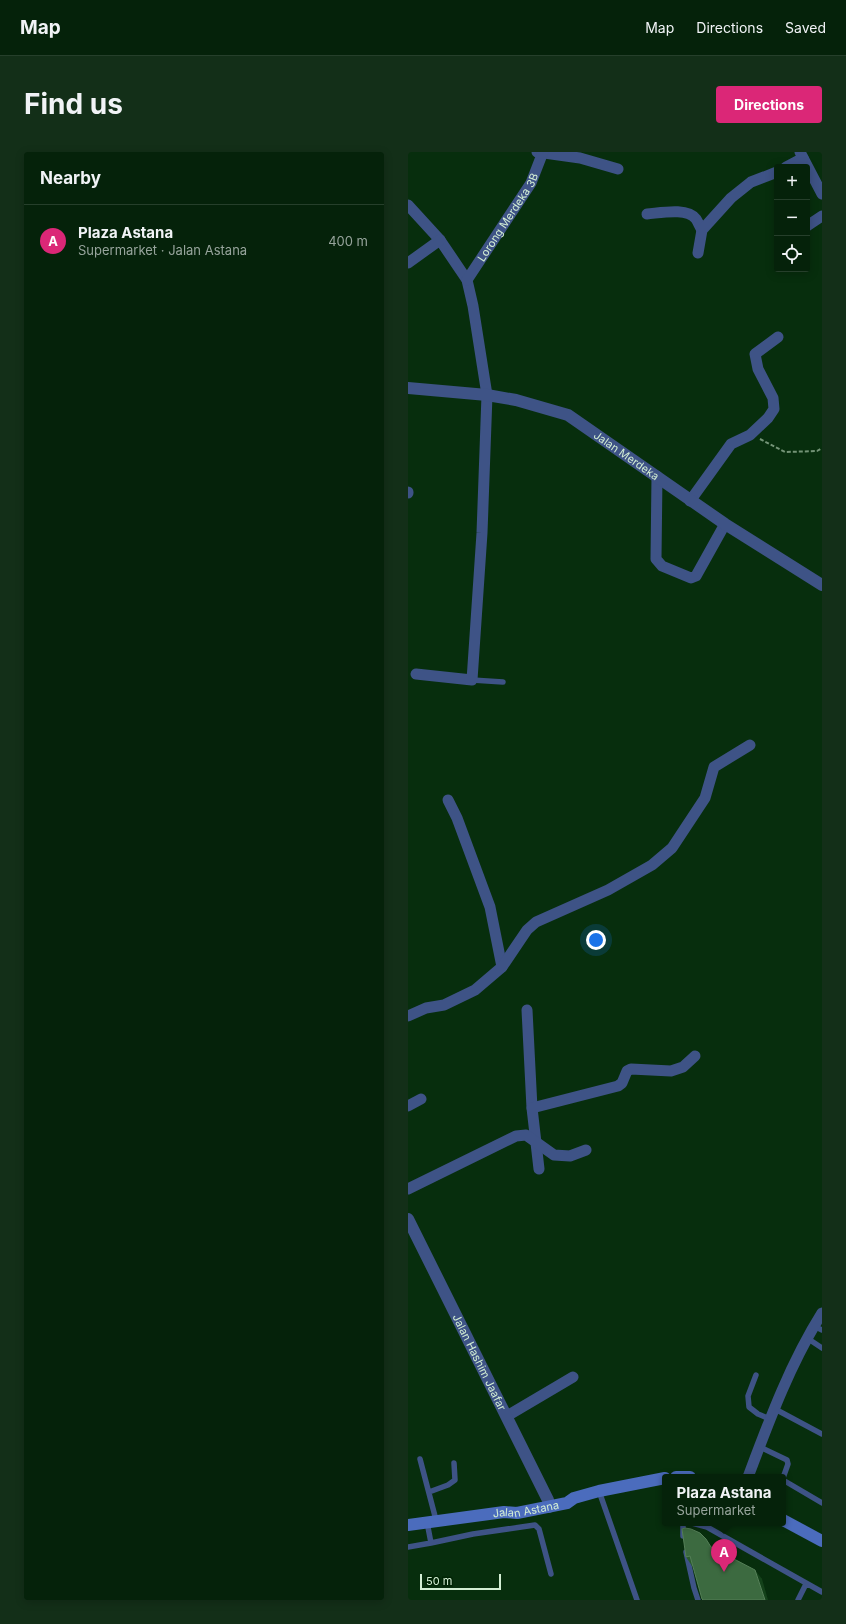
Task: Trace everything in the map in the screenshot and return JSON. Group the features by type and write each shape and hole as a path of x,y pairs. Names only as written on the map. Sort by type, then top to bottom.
{"main road":[{"name":"Jalan Astana","path":"408,1525 504,1512 516,1506 567,1503 574,1498 599,1491 662,1479"},
{"path":"786,1522 822,1540"}],"street":[{"path":"541,152 580,158 618,169"},
{"name":"Lorong Merdeka 3B","path":"467,280 531,183 541,152"},
{"path":"790,164 802,155 822,194"},
{"path":"698,253 702,230 731,198 751,182 774,173"},
{"path":"408,205 440,240 467,280 473,306 487,395 482,532 472,680 416,674"},
{"path":"647,214 670,211 687,213 695,218 702,230"},
{"path":"810,224 822,216"},
{"path":"408,263 440,240"},
{"path":"690,501 731,444 750,434 768,418 774,409 773,398 758,369 755,354 778,338"},
{"name":"Jalan Merdeka","path":"408,388 487,395 516,400 568,415 657,476 690,501 822,585"},
{"path":"657,476 656,559 662,566 690,578 696,576 725,524"},
{"path":"408,1016 426,1008 444,1005 475,990 502,967 527,930 536,922 608,890 652,865 672,848 705,798 714,767 750,745"},
{"path":"448,800 457,818 490,907 502,967"},
{"path":"528,1010 532,1108 539,1169"},
{"path":"532,1108 618,1086 622,1083 627,1071 631,1069 671,1071 683,1067 695,1056"},
{"path":"408,1106 421,1099"},
{"path":"408,1189 516,1136 526,1135 554,1155 570,1156 586,1150"},
{"name":"Jalan Hashim Jaafar","path":"408,1219 507,1416 548,1503"},
{"path":"749,1474 770,1420 807,1338 818,1328 822,1313"},
{"path":"507,1416 573,1377"}],"lane":[{"path":"472,680 503,682"},
{"path":"807,1338 822,1348"},
{"path":"756,1375 748,1396 749,1407 758,1414 770,1420"},
{"path":"775,1409 822,1434"},
{"path":"760,1447 787,1460 788,1464 785,1474"},
{"path":"420,1459 429,1492 431,1543"},
{"path":"429,1492 448,1485 455,1480 454,1463"},
{"path":"786,1481 822,1503"},
{"path":"599,1491 636,1600"},
{"path":"408,1547 473,1534 535,1525 539,1529 551,1574"},
{"path":"683,1526 683,1538 698,1600"},
{"path":"703,1526 822,1592"},
{"path":"798,1600 806,1584"}],"path":[{"path":"750,434 785,452 817,451 822,448"}],"building":[{"path":"685,1528 700,1533 711,1547 755,1570 765,1600 703,1600 690,1556 686,1557 682,1529"}],"place":[{"name":"Plaza Astana","path":"724,1572"}]}
